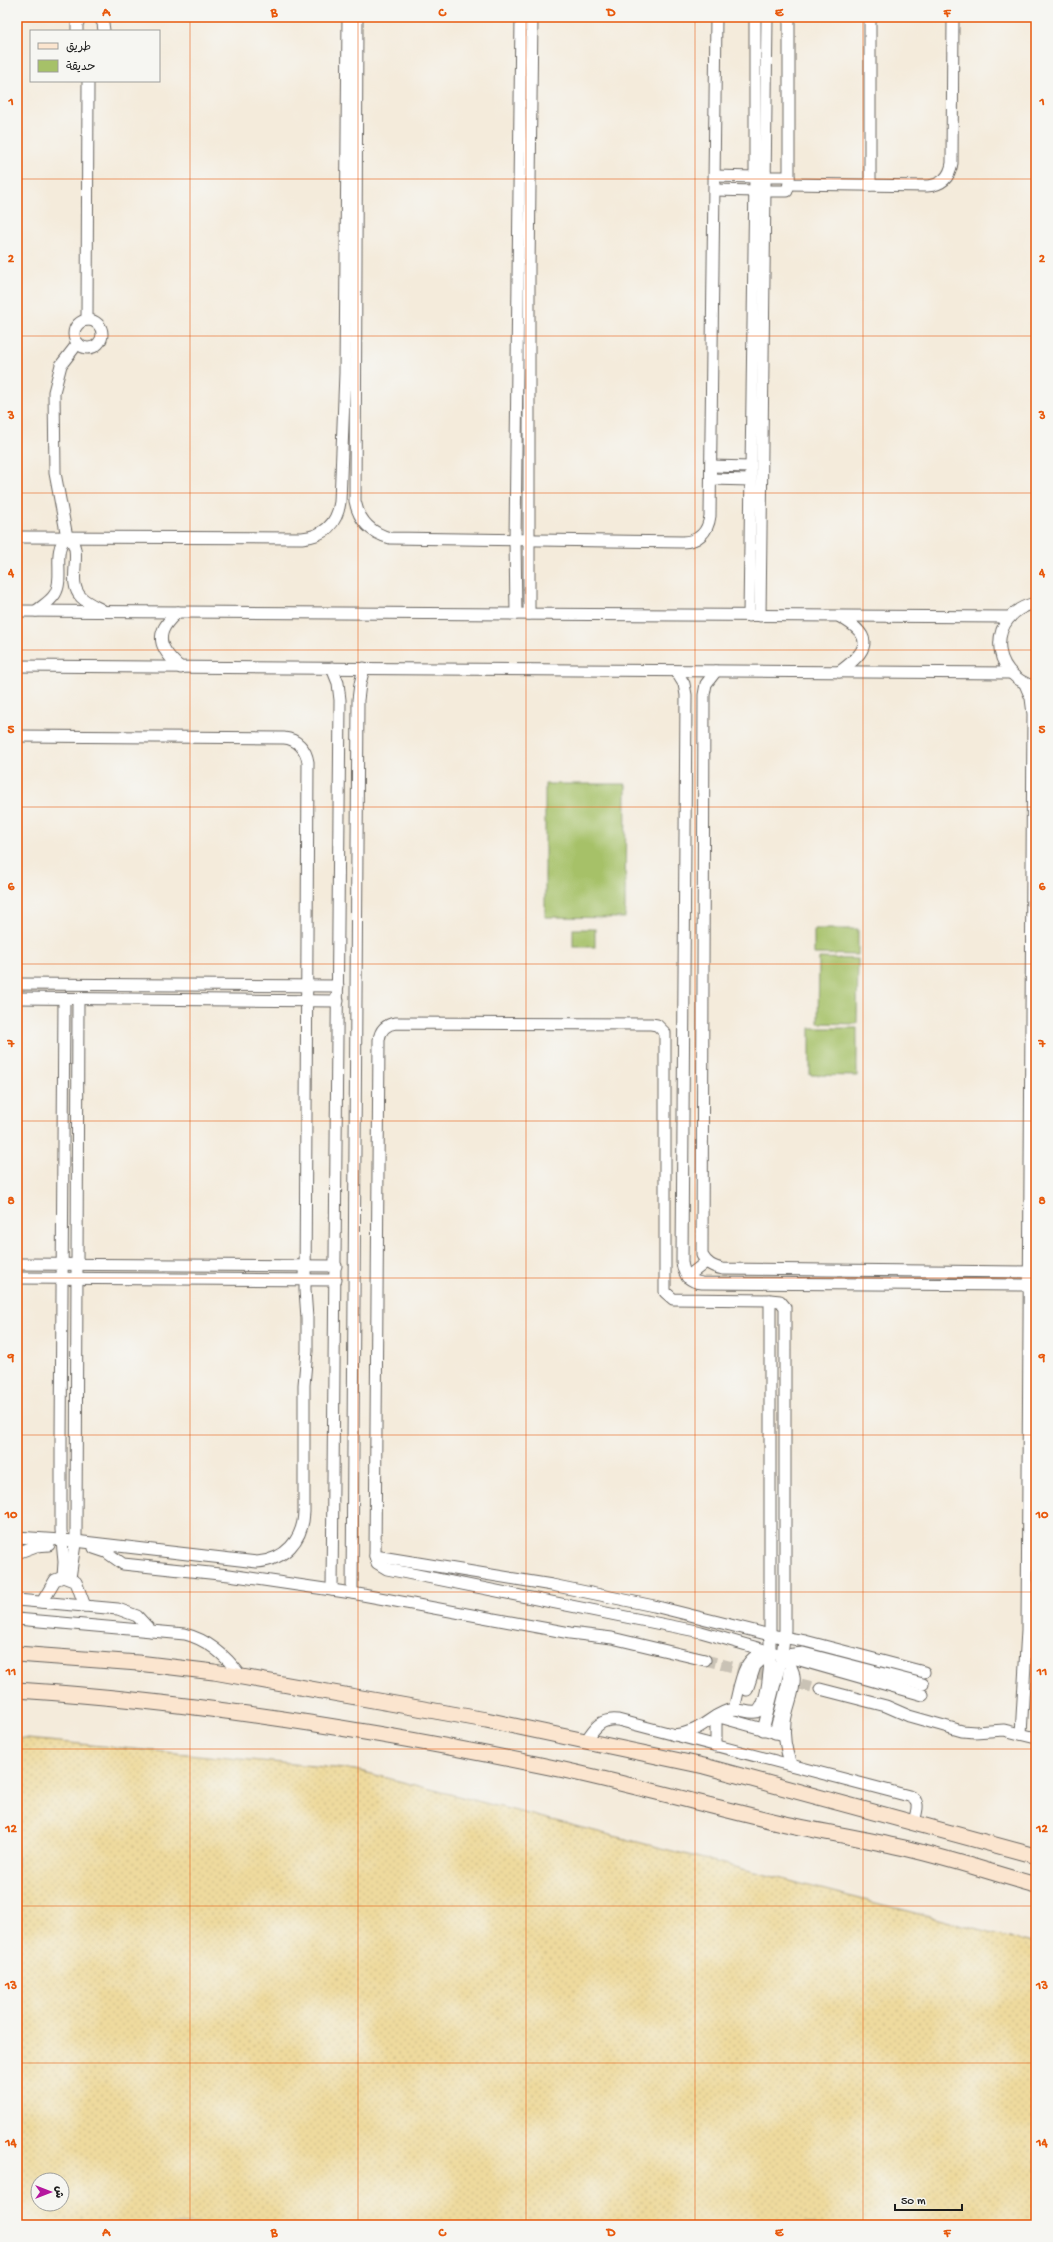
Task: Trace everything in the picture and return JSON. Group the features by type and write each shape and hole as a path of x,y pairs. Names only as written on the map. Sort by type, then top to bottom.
{"main road":[{"path":"17,1654 138,1663 242,1676 393,1703 586,1741 704,1766 1036,1856"},
{"path":"17,1690 102,1697 209,1709 400,1738 564,1770 826,1833 894,1846 1036,1885"}],"street":[{"path":"77,30 77,24 81,17"},
{"path":"99,17 103,23 104,30"},
{"path":"17,537 302,538 321,534 335,520 340,502 345,373 348,17"},
{"path":"357,17 356,501 357,510 361,518 374,532 390,538 682,542 694,540 704,533 709,522 711,480 716,17"},
{"path":"516,614 515,540 521,17"},
{"path":"529,614 528,540 532,17"},
{"path":"755,17 761,177"},
{"path":"754,616 750,467 767,17"},
{"path":"715,190 787,191 789,180 789,17"},
{"path":"870,17 870,184"},
{"path":"715,176 932,186 942,182 949,174 953,159 954,17"},
{"path":"88,82 88,320"},
{"path":"754,616 760,191"},
{"path":"88,320 96,322 101,328 100,341 90,348 78,343 75,336 75,329 80,322 88,320"},
{"path":"78,343 61,365 54,392 55,473 67,537 75,546 74,585 81,598 105,611"},
{"path":"711,466 750,467"},
{"path":"711,480 750,480"},
{"path":"36,611 49,601 56,593 60,574 60,547 67,537"},
{"path":"60,574 65,571 74,574"},
{"path":"1021,1734 1031,1665 1032,1398 1029,1272 1033,1204 1033,706 1031,686 1010,673 1003,663 1000,651 1000,639 1003,627 1010,617 1018,610 1036,603"},
{"path":"17,611 1010,617"},
{"path":"178,612 165,625 161,638 167,656 180,668"},
{"path":"839,616 860,630 864,643 859,656 839,672"},
{"path":"17,666 1010,673"},
{"path":"332,668 338,683 340,700 336,1280 332,1590"},
{"path":"352,1593 358,692 364,668"},
{"path":"676,671 682,679 686,689 682,1267 687,1277 702,1283 1029,1285"},
{"path":"716,671 706,684 704,695 701,1247 706,1262 714,1267 723,1269 1029,1272"},
{"path":"17,736 284,738 301,745 307,755 308,762 305,1266 307,1351 304,1385 304,1519 300,1533 293,1545 277,1557 257,1562 68,1544 40,1545 17,1553"},
{"path":"685,796 704,797"},
{"path":"338,840 357,840"},
{"path":"17,984 338,986"},
{"path":"17,998 338,1001"},
{"path":"64,999 62,1278 68,1544"},
{"path":"67,1578 76,1278 78,999"},
{"path":"763,1730 782,1656 785,1638 785,1310 780,1301 673,1299 665,1292 665,1033 660,1027 651,1024 396,1023 388,1025 381,1031 379,1040 375,1556 377,1563 383,1568 689,1630 782,1656 923,1690"},
{"path":"337,1117 356,1116"},
{"path":"683,1217 702,1217"},
{"path":"687,1277 706,1262"},
{"path":"17,1264 336,1266"},
{"path":"17,1278 336,1280"},
{"path":"674,1735 699,1729 716,1716 738,1709 755,1712 760,1708 768,1680 770,1652 770,1300"},
{"path":"334,1439 353,1438"},
{"path":"17,1537 103,1550 123,1564 229,1575 352,1593 570,1633 612,1638 705,1660"},
{"path":"375,1556 462,1569 654,1606 770,1635 805,1641 924,1672"},
{"path":"458,1584 462,1569"},
{"path":"42,1602 55,1580 67,1578 78,1584 81,1598 85,1606"},
{"path":"17,1600 125,1611 137,1616 151,1631"},
{"path":"17,1619 185,1634 203,1641 221,1653 242,1676"},
{"path":"737,1643 742,1628"},
{"path":"738,1709 748,1662 760,1653 770,1652"},
{"path":"782,1656 793,1669 795,1680 794,1691 779,1734 791,1765"},
{"path":"820,1689 886,1706 909,1716 962,1731 975,1732 998,1729 1035,1736"},
{"path":"716,1716 779,1734"},
{"path":"716,1716 716,1746"},
{"path":"586,1741 597,1725 609,1720 618,1720 912,1797 918,1805 914,1822"}],"green space":[{"path":"545,784 626,784 625,918 545,917"},
{"path":"573,929 595,929 595,947 573,947"},
{"path":"814,929 858,929 858,955 814,954"},
{"path":"819,958 858,959 857,1024 818,1023"},
{"path":"810,1028 857,1028 857,1076 810,1075"}],"sand":[{"path":"17,1738 356,1770 1036,1944 1036,2225 17,2225"}],"tunnel":[{"path":"705,1660 820,1689"}]}
